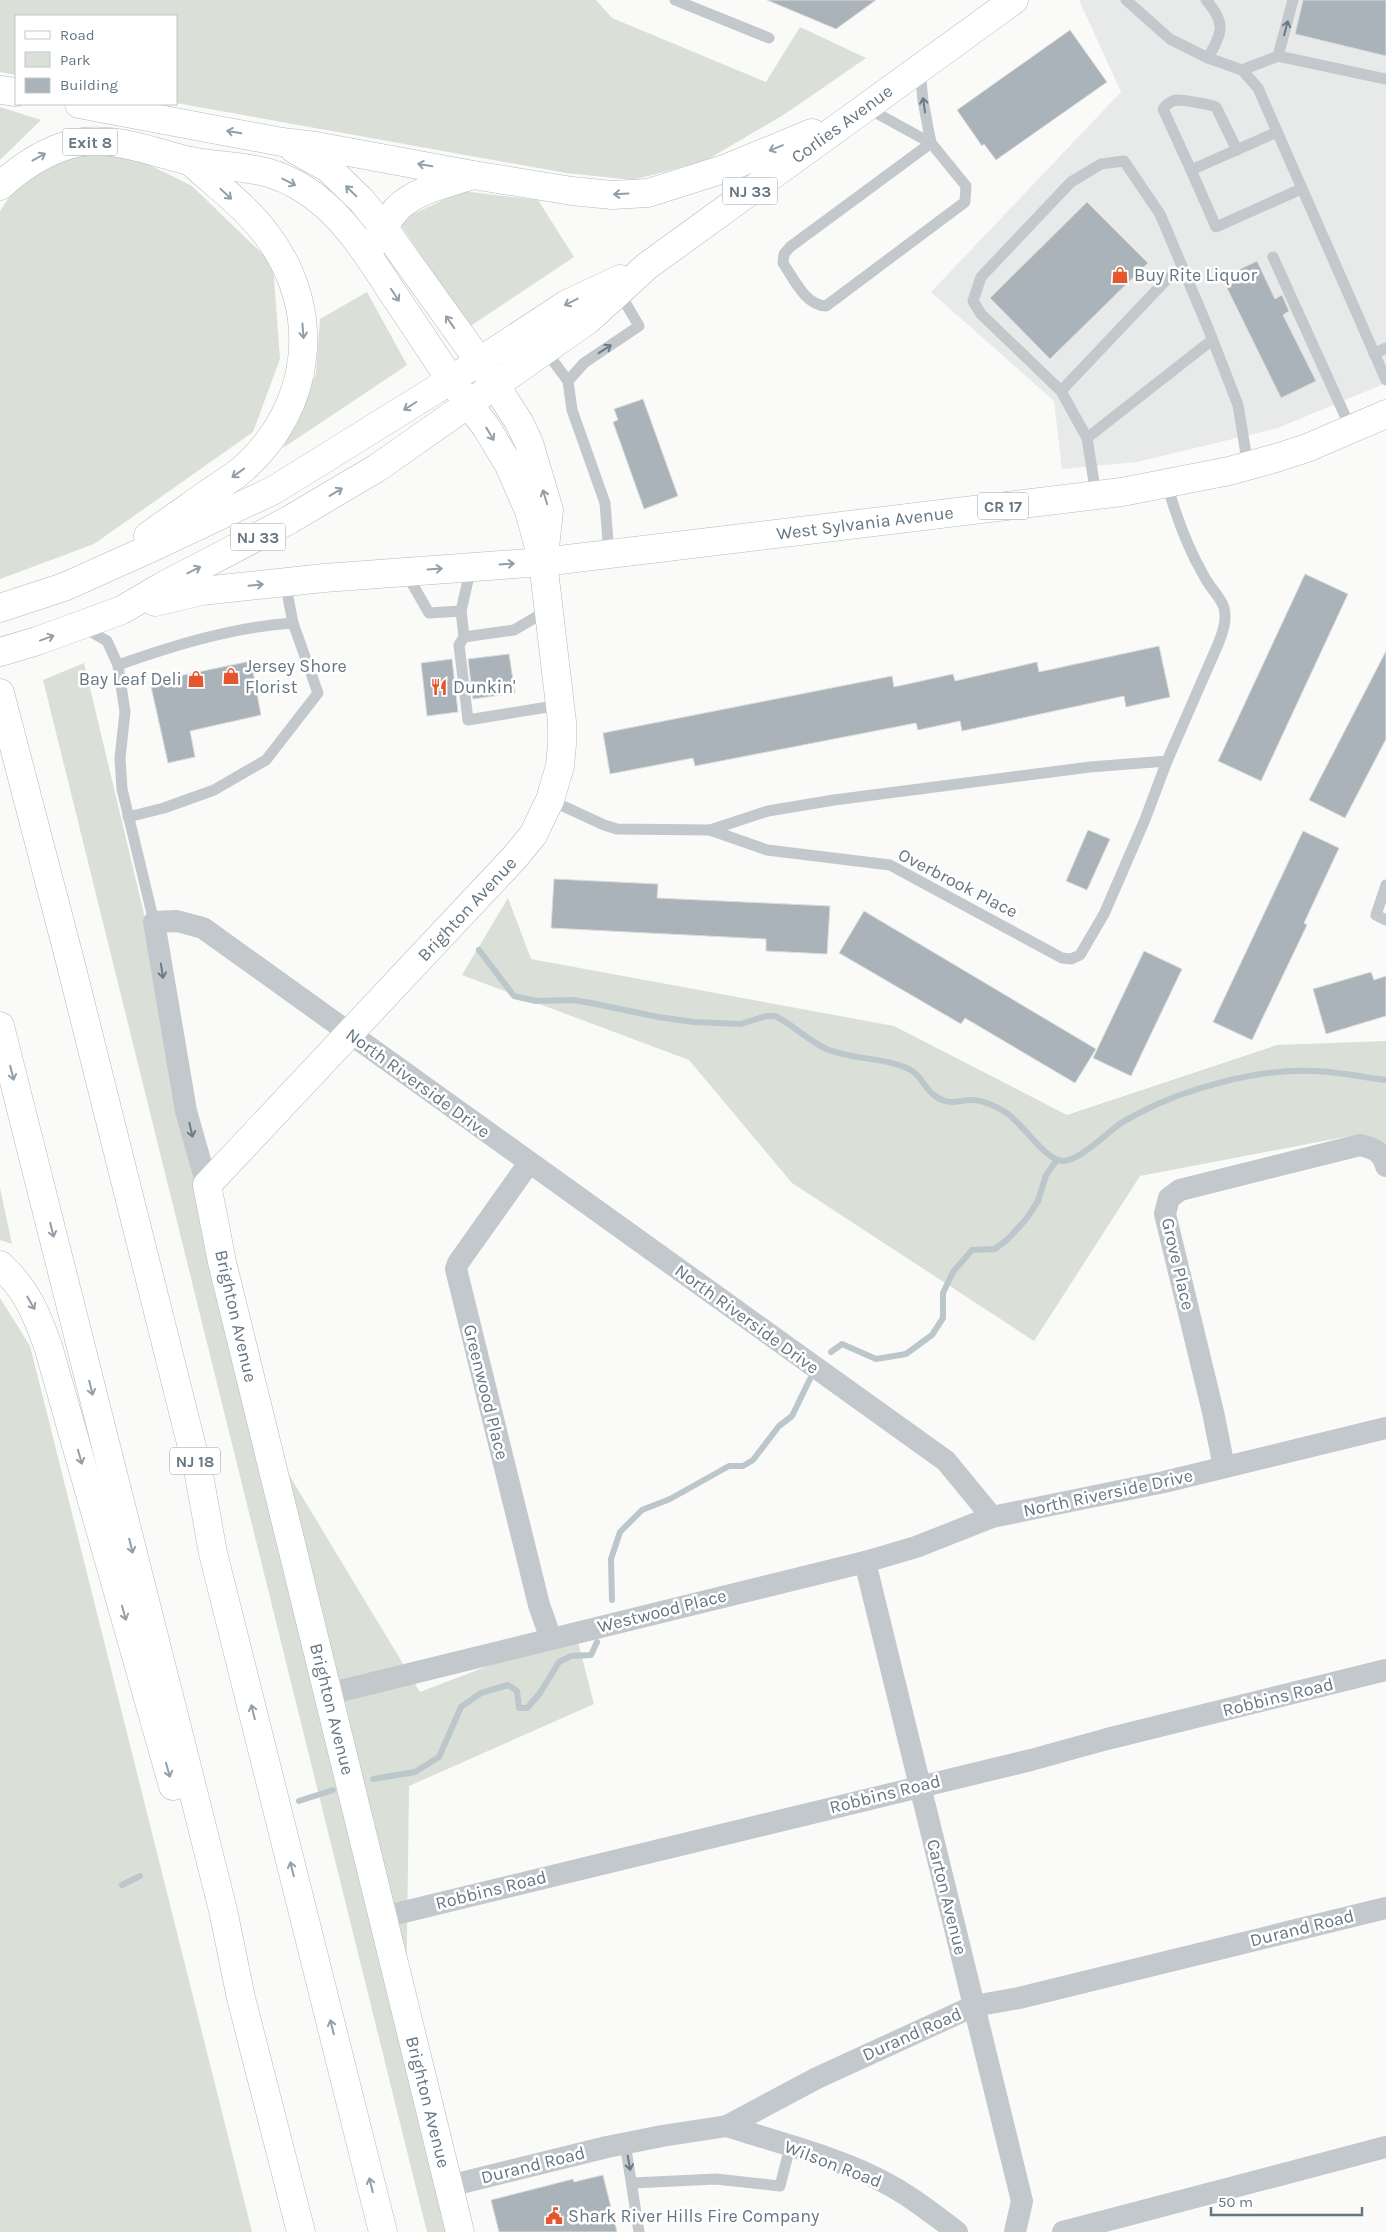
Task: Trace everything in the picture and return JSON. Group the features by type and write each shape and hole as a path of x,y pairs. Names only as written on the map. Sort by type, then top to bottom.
{"main road":[{"name":"Corlies Avenue","path":"646,266 1014,0"},
{"path":"0,90 15,92"},
{"path":"84,105 473,175 572,191 612,194 648,193 727,168 859,112"},
{"name":"Exit 8","path":"0,186 19,169 44,154 69,145 97,142 121,143 160,151 190,160"},
{"name":"Brighton Avenue","path":"282,142 328,168 362,201 383,227 479,361 519,422 529,443 549,510 543,562"},
{"path":"98,571 243,469 277,431 289,410 296,390 302,363 303,335 300,304 289,273 281,256 260,225 190,160"},
{"name":"Brighton Avenue","path":"190,160 268,173 284,179 306,191 324,204 337,217 368,254 468,405 486,427 509,465 530,512 543,562 560,705 562,744 560,766 550,800 533,835 515,857 207,1185 222,1262 460,2232"},
{"path":"368,254 383,227 396,210 418,195 473,175"},
{"name":"NJ 33","path":"0,652 122,610 160,587 241,546 353,482 468,405 588,320 646,266"},
{"name":"NJ 33","path":"0,608 64,587 274,490 451,380 567,304 646,266"},
{"name":"West Sylvania Avenue","path":"122,610 202,590 543,562 1096,495 1167,484 1248,466 1307,448 1386,414"},
{"name":"NJ 18","path":"0,692 69,957 199,1475 213,1553 383,2232"},
{"path":"0,1026 220,1901 241,1998 301,2232"},
{"path":"0,1265 22,1289 34,1309 48,1346 209,1916 241,1998"}],"street":[{"name":"North Riverside Drive","path":"154,922 177,921 203,928 349,1035 946,1461 992,1517 1164,1482 1386,1428"},
{"name":"Brighton Avenue","path":"154,922 185,1103 195,1148 207,1185"},
{"name":"Grove Place","path":"1224,1467 1213,1412 1165,1214 1169,1198 1180,1190 1360,1145 1377,1149 1384,1159 1386,1166"},
{"name":"Greenwood Place","path":"529,1163 458,1263 456,1269 539,1606 550,1638"},
{"name":"Westwood Place","path":"328,1694 865,1562 916,1547 992,1517"},
{"name":"Carton Avenue","path":"865,1562 1022,2201 1015,2232"},
{"name":"Robbins Road","path":"383,1917 920,1785 1031,1760 1107,1739 1386,1670"},
{"name":"Durand Road","path":"449,2186 625,2143 727,2126 816,2078 974,2006 1019,1998 1386,1908"},
{"name":"Wilson Road","path":"727,2126 858,2170 880,2180 930,2210 957,2232"},
{"path":"1063,2232 1386,2147"}],"lane":[{"path":"675,0 769,38"},
{"path":"1128,0 1170,39 1208,58 1242,70 1258,88 1301,190 1386,380"},
{"path":"1206,0 1221,21 1222,30 1208,58"},
{"path":"1278,56 1293,0"},
{"path":"1242,70 1278,56 1386,79"},
{"path":"920,67 923,100 931,143"},
{"path":"1237,150 1216,107 1208,104 1176,100 1168,103 1163,108 1216,227 1301,190"},
{"path":"859,112 931,143 966,186 965,202 826,306 817,306 810,301 783,263 784,254 790,247 931,143"},
{"path":"1191,170 1277,132"},
{"path":"1096,495 1087,438 1062,390 981,314 973,300 981,277 1071,182 1102,164 1124,161 1160,214 1238,405 1248,466"},
{"path":"1273,257 1351,429"},
{"path":"1062,390 1170,277 1183,269"},
{"path":"568,381 584,362 639,326 619,292"},
{"path":"1087,438 1212,340"},
{"path":"1374,354 1386,348"},
{"path":"545,350 568,381 572,410 605,503 609,554"},
{"path":"710,830 768,811 834,800 1090,768 1167,761 1219,642 1225,624 1225,611 1223,603 1204,577 1178,523 1167,484"},
{"path":"471,567 461,611 464,637 459,645 468,720 560,705"},
{"path":"405,572 429,613 461,611"},
{"path":"128,817 164,808 214,790 266,760 318,693 294,623 285,582"},
{"path":"464,637 514,630 548,610"},
{"path":"118,665 165,649 227,632 262,625 294,623"},
{"path":"81,625 107,641 118,665 125,712 120,758 122,789 154,922"},
{"name":"Overbrook Place","path":"550,800 616,829 710,830 767,850 890,865 1062,958 1071,959 1080,955 1104,914 1144,822 1167,761"},
{"path":"1386,885 1376,915 1386,920"},
{"path":"625,2143 639,2232"},
{"path":"632,2183 716,2179 780,2186 790,2147"}],"shaded area":[{"path":"1079,0 1386,0 1386,383 1278,428 1137,462 1062,469 1054,401 931,292 1121,92"}],"green space":[{"path":"0,0 596,0 612,18 766,82 800,27 866,58 785,114 705,161 633,180 566,173 178,103 178,15 15,15 15,75 0,72"},
{"path":"0,107 41,120 0,160"},
{"path":"113,147 192,186 273,264 280,359 253,432 94,544 0,579 0,211 28,169"},
{"path":"463,191 538,200 574,257 469,327 398,221"},
{"path":"367,292 407,365 283,448 316,374 320,319"},
{"path":"84,663 271,1445 420,1692 543,1645 577,1638 594,1704 409,1786 406,2013 459,2232 427,2232 43,680"},
{"path":"508,898 531,959 894,1026 1067,1115 1277,1045 1386,1041 1386,1177 1355,1135 1140,1176 1034,1341 792,1183 689,1060 462,975"},
{"path":"0,1188 12,1244 0,1240"},
{"path":"0,1298 30,1346 252,2232 0,2232"}],"building":[{"path":"767,0 876,0 836,29"},
{"path":"1303,0 1386,0 1386,56 1295,34"},
{"path":"1070,30 1107,82 996,160 984,144 982,146 957,110"},
{"path":"1087,202 1148,263 1050,359 990,298"},
{"path":"1257,261 1275,299 1282,295 1289,311 1283,315 1316,381 1281,398 1222,278"},
{"path":"643,399 678,496 644,509 613,422 618,420 614,409"},
{"path":"1305,574 1348,594 1261,781 1218,761"},
{"path":"1159,646 1170,697 1126,707 1124,696 962,731 960,721 918,730 916,723 695,766 693,758 610,774 603,733 892,676 894,687 953,674 955,681 1037,662 1039,672"},
{"path":"1386,651 1386,739 1345,818 1309,800"},
{"path":"509,654 515,693 473,699 468,659"},
{"name":"Dunkin'","path":"452,659 458,712 427,716 421,663"},
{"path":"251,661 261,715 190,731 195,757 168,763 150,682"},
{"path":"1088,830 1110,839 1087,890 1066,881"},
{"path":"1303,831 1339,848 1304,923 1307,925 1252,1040 1213,1022"},
{"path":"554,879 658,884 657,898 830,906 827,954 766,951 766,939 551,928"},
{"path":"864,911 1096,1049 1075,1083 965,1018 961,1024 839,953"},
{"path":"1144,951 1182,969 1131,1076 1093,1058"},
{"path":"1371,972 1374,980 1386,976 1386,1016 1326,1034 1313,989"},
{"name":"Shark River Hills Fire Company","path":"603,2175 617,2232 499,2232 491,2200 573,2179 574,2182"}],"waterway":[{"path":"479,950 514,996 536,1001 573,1000 693,1022 741,1024 766,1016 775,1016 815,1043 829,1050 849,1056 889,1062 909,1069 918,1076 933,1094 945,1101 974,1100 983,1101 995,1106 1010,1115 1042,1148 1057,1160 1065,1161 1079,1156 1121,1123 1156,1105 1200,1088 1247,1076 1294,1071 1315,1071 1386,1080"},
{"path":"831,1352 842,1344 876,1359 906,1354 932,1335 943,1318 943,1293 953,1272 972,1250 995,1249 1008,1239 1027,1218 1038,1201 1046,1175 1057,1160"},
{"path":"612,1600 611,1559 620,1532 642,1510 670,1499 729,1466 743,1466 753,1460 779,1426 792,1416 810,1379"},
{"path":"373,1779 415,1772 439,1757 461,1707 481,1693 508,1685 517,1691 519,1708 527,1708 540,1693 559,1662 571,1656 591,1655 597,1642"},
{"path":"299,1801 333,1790"},
{"path":"122,1885 140,1876"}],"place":[{"name":"Buy Rite Liquor","path":"1120,275"},
{"name":"Jersey Shore Florist","path":"231,676"},
{"name":"Bay Leaf Deli","path":"196,679"},
{"name":"Dunkin'","path":"439,687"},
{"name":"Shark River Hills Fire Company","path":"554,2216"}]}
